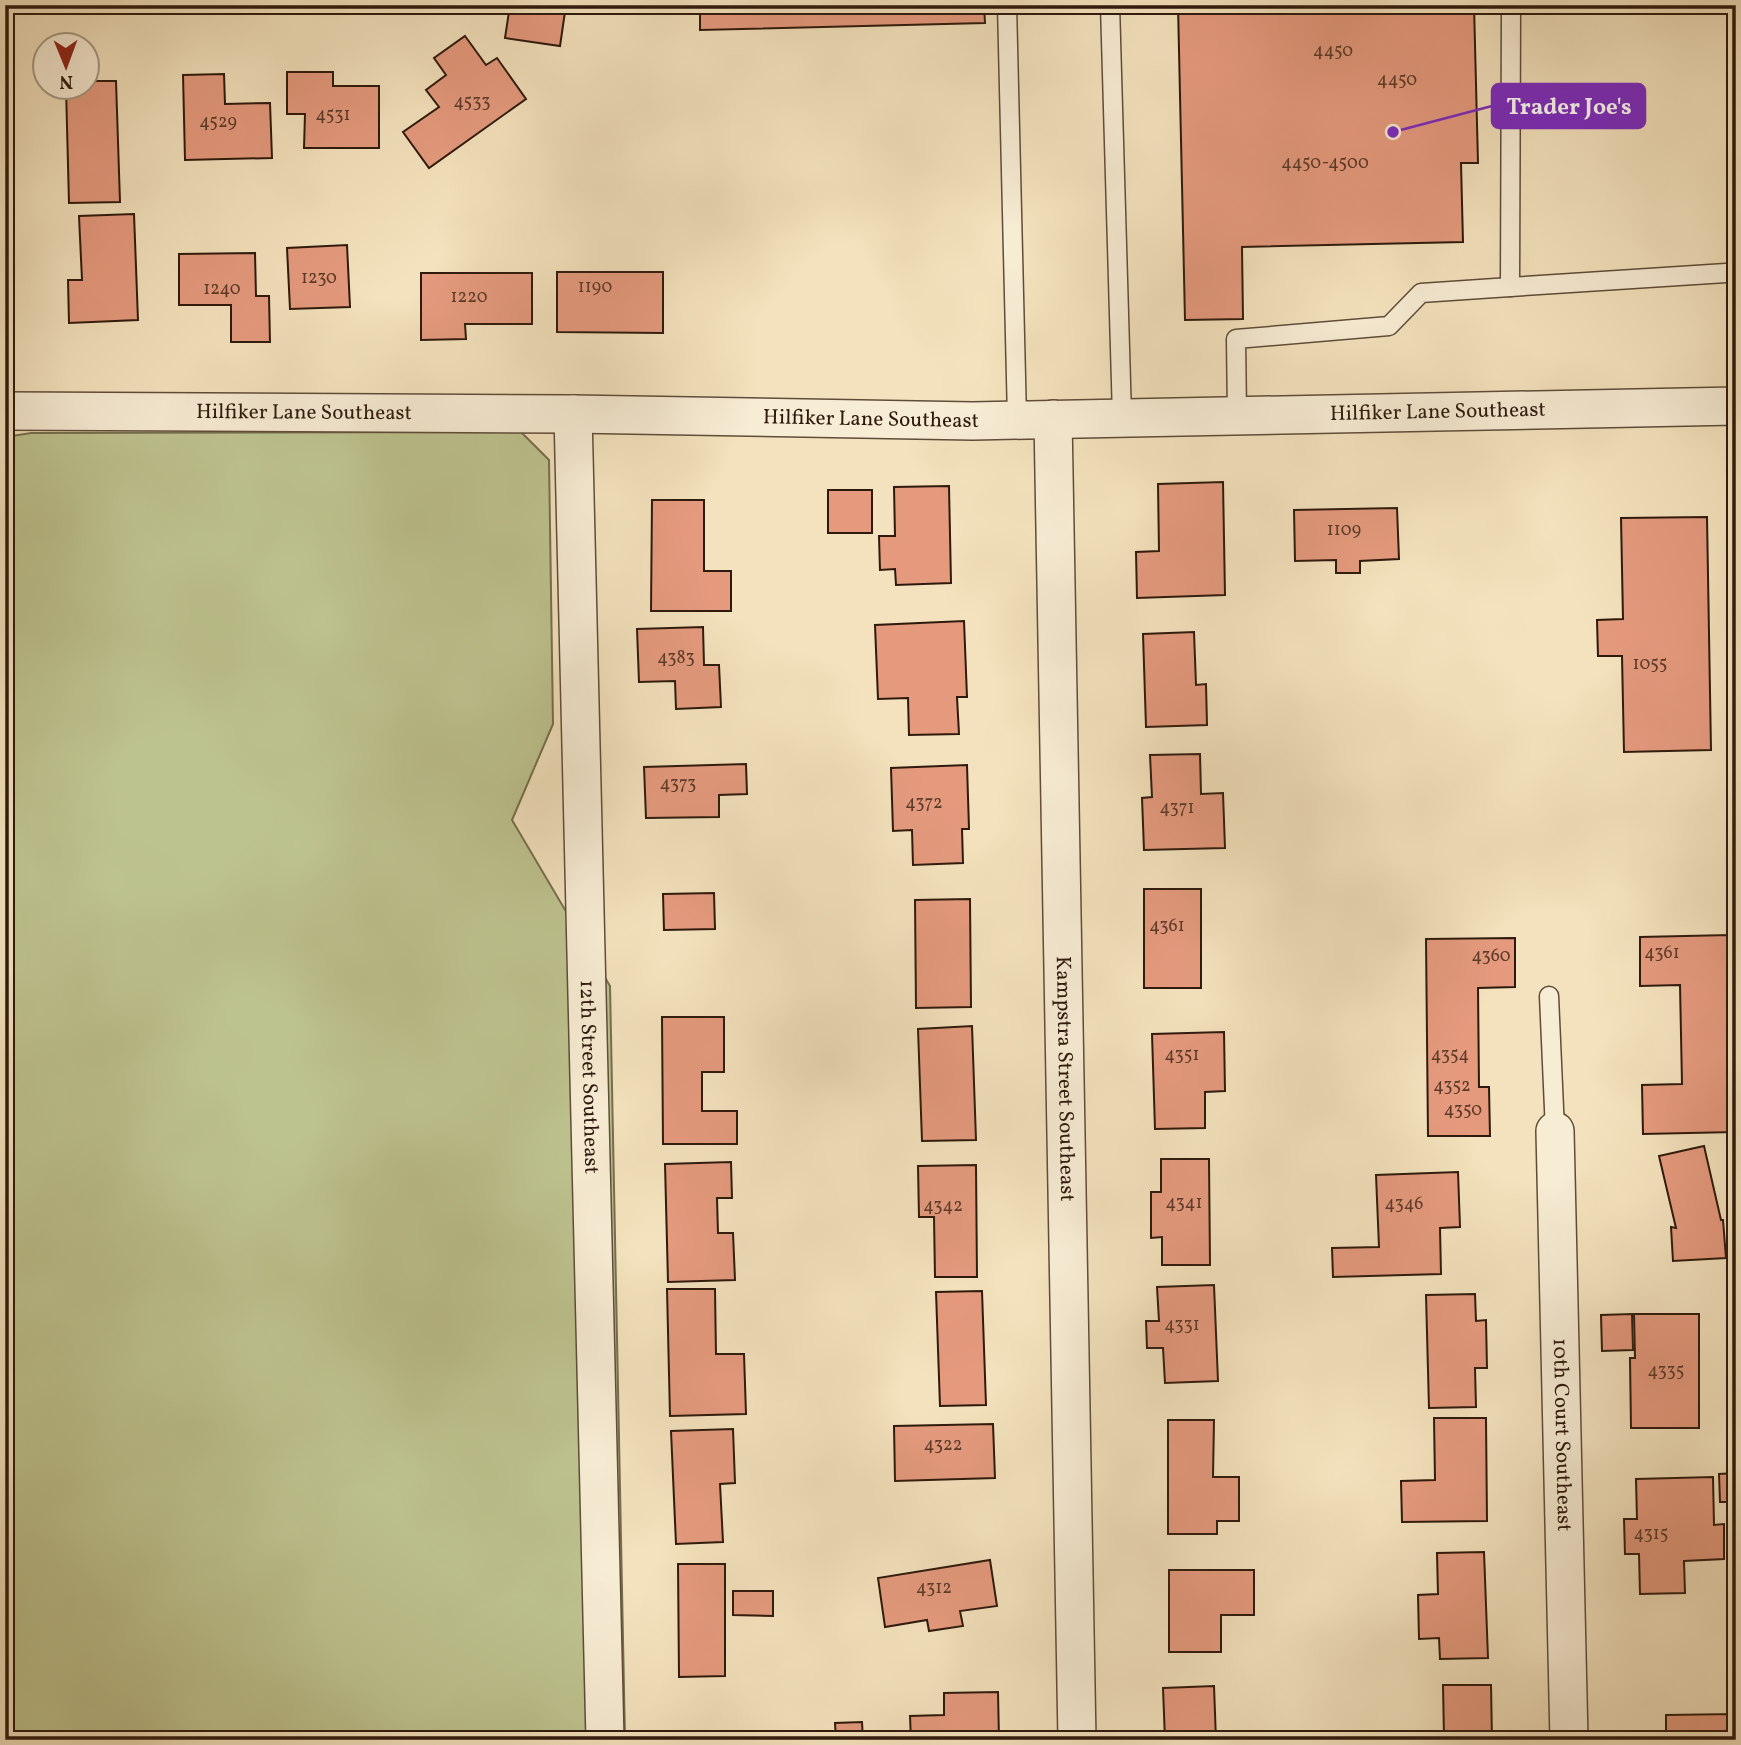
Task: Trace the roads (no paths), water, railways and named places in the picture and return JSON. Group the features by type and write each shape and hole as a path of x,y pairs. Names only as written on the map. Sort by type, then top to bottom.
{"street":[{"name":"Hilfiker Lane Southeast","path":"5,411 573,414 973,421 1736,406"},
{"name":"12th Street Southeast","path":"573,414 605,1740"},
{"name":"Kampstra Street Southeast","path":"1035,419 1077,1740"},
{"name":"10th Court Southeast","path":"1555,1131 1569,1740"}],"lane":[{"path":"1007,5 1035,419"},
{"path":"1110,5 1122,417"},
{"path":"1510,287 1511,5"},
{"path":"1237,415 1236,339 1389,326 1421,293 1726,273"},
{"path":"1549,996 1555,1131"}],"place":[{"name":"Trader Joe's","path":"1393,132"}]}
